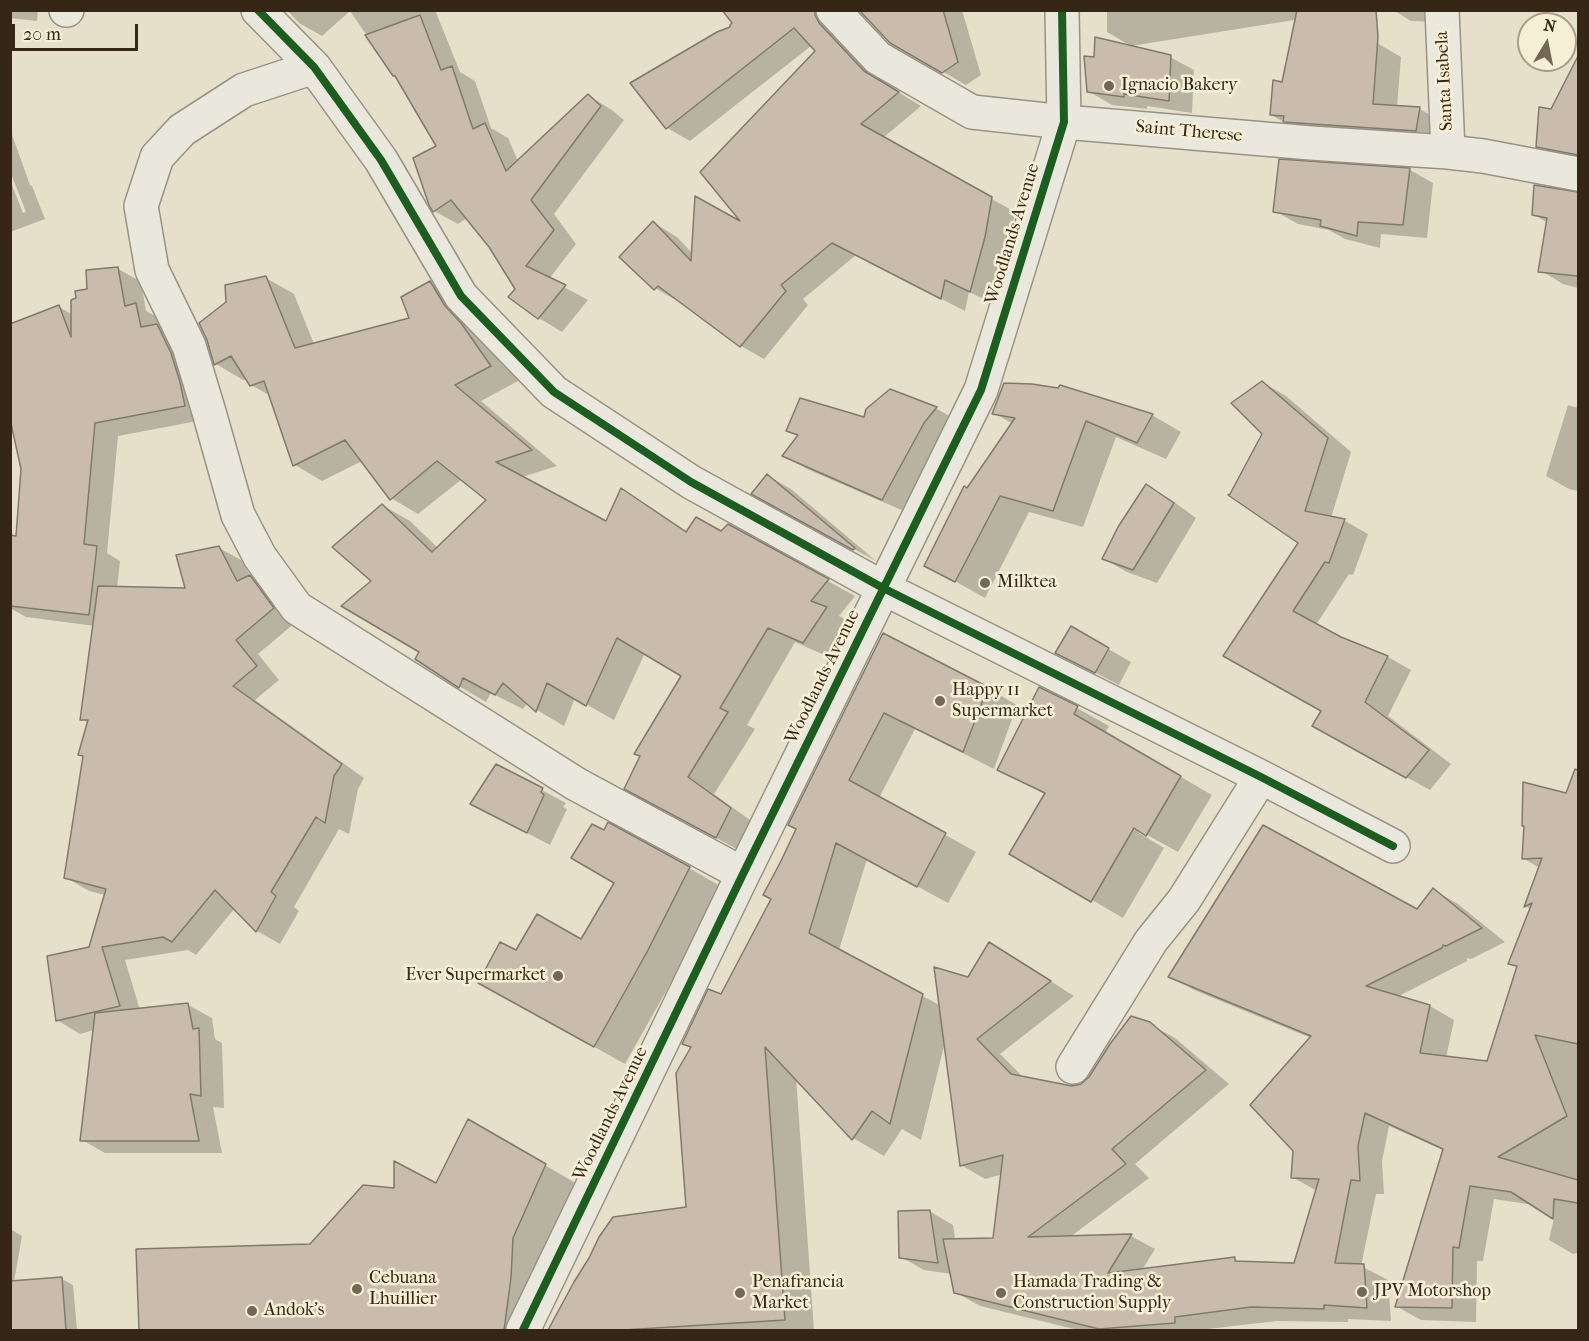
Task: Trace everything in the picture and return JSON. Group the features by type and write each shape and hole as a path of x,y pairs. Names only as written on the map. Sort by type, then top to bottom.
{"street":[{"path":"258,10 314,67 381,160 462,296 554,392 691,482 883,588 1261,777 1393,846"},
{"name":"Saint Therese","path":"833,10 878,58 972,112 1299,142 1448,152 1483,156 1578,174"},
{"name":"Woodlands Avenue","path":"523,1330 743,874 981,390 1064,122 1062,10"},
{"name":"Santa Isabela","path":"1442,10 1448,152"},
{"path":"314,67 244,90 182,130 158,157 141,206 152,270 189,346 238,515 260,557 297,608 576,784 743,874"},
{"path":"1074,1067 1151,941 1184,900 1261,777"}],"building":[{"path":"722,10 815,10 819,23 864,71 899,92 861,124 992,197 985,237 970,292 945,280 941,299 832,243 781,285 786,291 740,347 658,286 654,290 619,257 653,221 691,261 695,196 740,221 700,172 815,51 794,28 666,129 630,83 717,32 730,27 732,23"},
{"path":"859,10 943,10 958,62 942,73 890,43"},
{"path":"1297,10 1376,10 1378,37 1373,104 1420,107 1416,131 1283,122 1284,116 1270,115 1273,80 1282,82"},
{"path":"420,15 441,70 452,66 473,129 485,123 506,171 588,94 601,106 531,200 554,230 526,266 566,285 538,319 508,297 515,289 489,247 451,200 433,212 429,205 413,158 436,146 395,76 365,35"},
{"path":"1095,37 1171,55 1169,101 1124,94 1124,97 1087,92 1084,56 1094,57"},
{"path":"1578,56 1578,155 1536,147 1539,107 1551,109 1570,72 1577,72"},
{"path":"1279,159 1410,168 1403,225 1358,222 1357,236 1320,226 1321,220 1273,212"},
{"path":"1534,185 1578,192 1578,276 1538,272 1547,218 1532,215"},
{"path":"118,267 125,306 136,303 141,327 157,324 171,353 185,406 95,423 84,544 97,546 89,615 10,606 10,535 16,536 21,469 10,419 10,324 59,305 71,337 71,300 76,298 75,291 87,289 86,270"},
{"path":"266,276 295,348 409,318 401,297 430,281 445,306 461,323 491,366 455,385 532,450 496,462 606,521 621,488 686,532 696,517 721,531 728,524 829,579 811,601 827,607 803,643 768,628 720,708 728,712 688,777 731,808 716,838 624,789 640,756 634,754 681,676 617,638 586,706 547,683 536,712 503,683 495,695 463,678 459,688 415,659 419,652 341,606 371,581 332,547 382,504 432,552 486,500 437,461 390,500 345,440 293,466 264,381 250,386 231,356 214,365 207,340 199,323 226,302 225,285"},
{"path":"1262,381 1328,438 1305,511 1345,519 1329,563 1325,562 1293,611 1341,637 1388,656 1365,702 1429,750 1406,778 1312,726 1321,711 1223,656 1298,543 1228,495 1262,434 1231,403"},
{"path":"1004,383 1058,388 1060,385 1153,414 1137,443 1086,421 1053,511 1000,496 955,582 924,566 964,486 967,488 1015,418 992,414"},
{"path":"890,389 937,407 924,423 882,500 782,456 798,435 786,431 800,398 864,417 866,409"},
{"path":"767,474 855,548 853,550 751,494"},
{"path":"1146,484 1174,503 1133,570 1102,559 1118,527"},
{"path":"219,546 237,581 250,575 274,608 236,640 257,666 233,686 342,764 334,776 325,823 316,817 271,892 276,896 256,932 215,890 172,942 163,937 102,947 120,1006 56,1021 47,956 89,947 106,889 64,878 83,756 78,755 88,720 80,720 98,586 185,588 176,555"},
{"path":"1071,626 1109,648 1095,673 1055,653"},
{"path":"883,633 988,687 963,752 884,713 849,780 946,833 917,887 836,843 809,933 923,994 890,1124 872,1111 852,1140 765,1047 785,1320 623,1330 548,1330 599,1237 613,1217 686,1207 676,1073 691,1047 682,1044 708,989 721,994 771,899 763,895 796,829 788,825"},
{"path":"1039,687 1078,706 1074,714 1181,776 1146,836 1134,828 1091,902 1009,854 1045,793 997,770"},
{"path":"496,764 543,788 541,792 544,795 527,833 470,804"},
{"path":"1575,769 1578,770 1578,1044 1535,1035 1567,1116 1498,1157 1578,1180 1578,1203 1554,1199 1553,1219 1511,1192 1470,1186 1459,1248 1453,1247 1452,1308 1395,1307 1443,1149 1365,1113 1358,1146 1360,1181 1351,1180 1335,1263 1364,1264 1367,1308 1324,1305 1324,1309 1251,1307 1175,1317 1175,1323 1099,1329 954,1293 943,1239 993,1238 1003,1155 960,1166 934,967 968,977 989,942 1051,981 977,1039 1011,1074 1072,1086 1081,1084 1089,1077 1131,1016 1150,1022 1206,1070 1112,1149 1126,1164 1028,1237 1132,1234 1108,1273 1235,1257 1235,1261 1294,1263 1319,1179 1291,1178 1293,1151 1250,1105 1311,1036 1168,977 1263,825 1417,909 1433,888 1482,928 1446,946 1443,945 1442,948 1366,986 1430,1005 1420,1053 1487,1061 1517,966 1508,964 1532,903 1524,907 1542,858 1522,859 1523,782 1566,793"},
{"path":"608,822 690,867 647,952 594,1047 478,983 500,942 516,950 537,914 581,939 614,883 571,858 592,824 604,830"},
{"path":"188,1003 193,1029 199,1028 201,1096 190,1094 199,1141 80,1141 95,1013"},
{"path":"468,1119 546,1164 513,1238 511,1278 504,1330 139,1330 136,1249 310,1244 363,1185 394,1188 394,1161 436,1183"},
{"path":"930,1210 938,1263 899,1258 898,1211"},
{"path":"62,1277 66,1330 10,1330 10,1281"}],"cycle path":[{"path":"258,10 314,67 381,160 461,296 554,392 691,482 883,588 1261,777 1393,846"},
{"path":"523,1330 743,874 981,390 1064,122 1062,10"}],"place":[{"name":"Ignacio Bakery","path":"1109,86"},
{"name":"Milktea","path":"985,583"},
{"name":"Happy 11 Supermarket","path":"940,701"},
{"name":"Ever Supermarket","path":"558,976"},
{"name":"Cebuana Lhuillier","path":"357,1289"},
{"name":"JPV Motorshop","path":"1362,1292"},
{"name":"Penafrancia Market","path":"740,1293"},
{"name":"Hamada Trading & Construction Supply","path":"1001,1293"},
{"name":"Andok's","path":"252,1311"}]}
